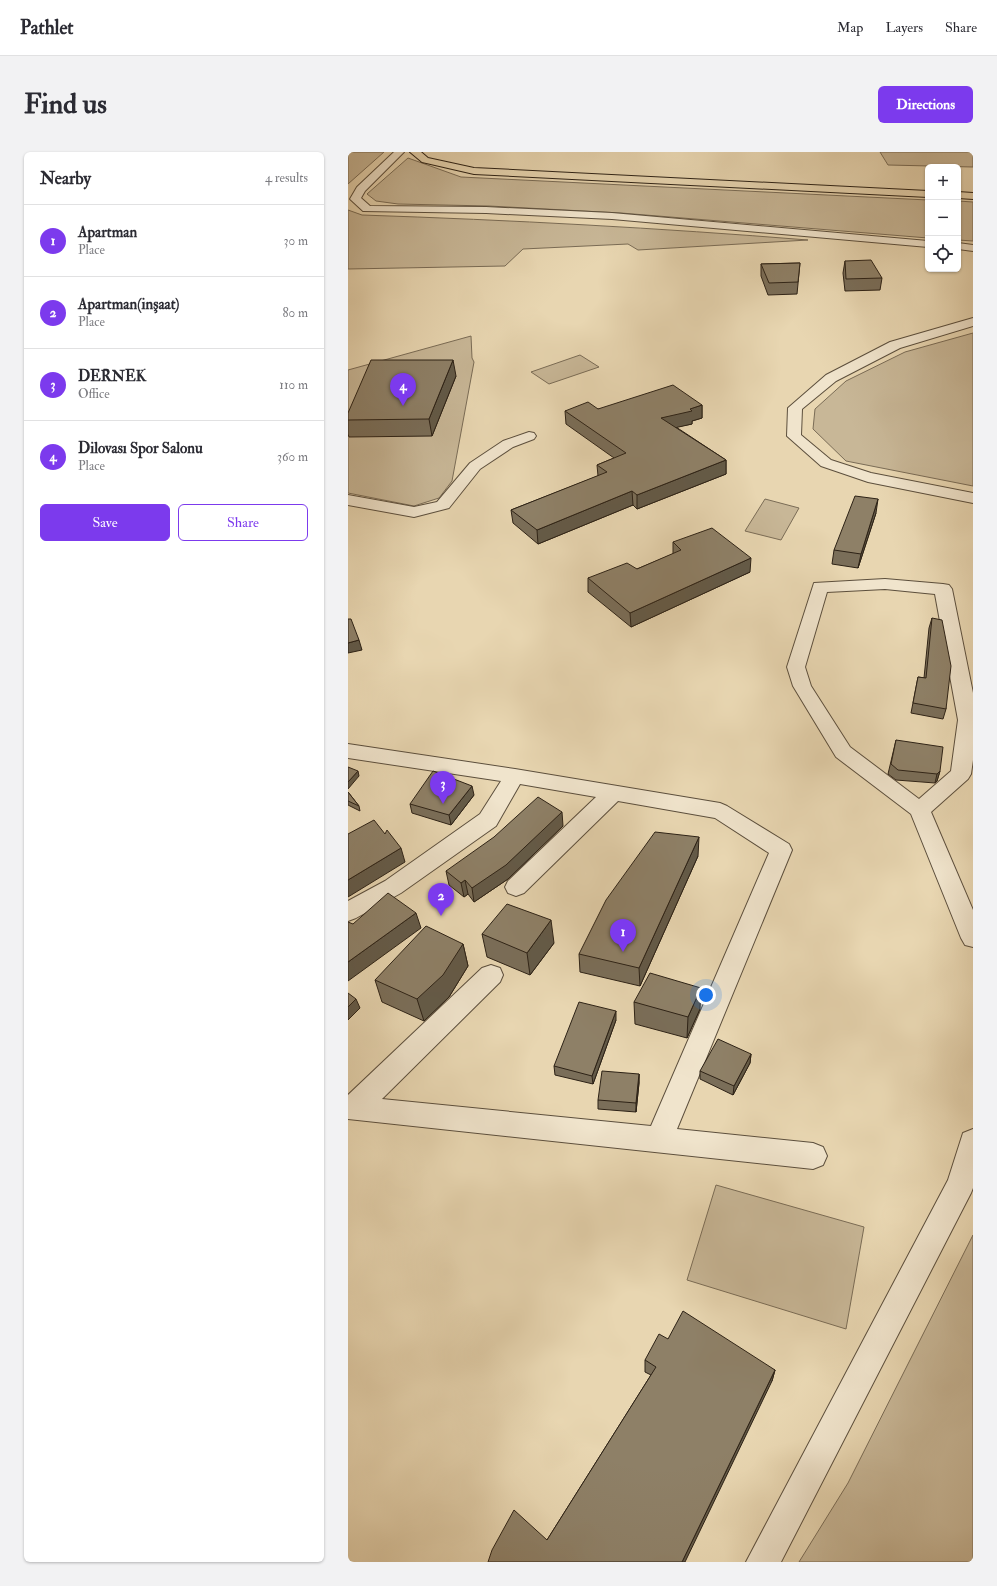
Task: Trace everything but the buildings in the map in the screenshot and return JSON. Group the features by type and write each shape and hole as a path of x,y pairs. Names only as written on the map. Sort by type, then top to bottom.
{"main road":[{"path":"414,152 425,160 474,171 925,194"},
{"path":"961,195 973,196"}],"street":[{"path":"399,152 361,188 355,199 367,208 486,210 612,216 925,244"},
{"path":"961,246 973,248"},
{"path":"973,322 895,345 831,378 795,408 794,436 826,462 868,477 973,498"},
{"path":"348,500 414,512 443,505 475,466 508,444 529,436"},
{"path":"920,810 961,774 968,720 958,660 943,589 885,584 820,587 796,668 802,686 843,752 920,810 973,938"},
{"path":"348,751 515,776 720,811 781,850 659,1140"},
{"path":"348,912 393,887 488,820 515,776"},
{"path":"516,887 612,793"},
{"path":"351,1108 491,975"},
{"path":"351,1108 813,1156"},
{"path":"763,1562 961,1184 973,1142"}],"shaded area":[{"path":"348,152 384,152 348,184"},
{"path":"880,152 973,152 973,167 961,167 961,164 925,164 925,166 888,165"},
{"path":"408,158 461,177 925,200 925,238 621,213 489,206 398,204 376,201 367,194"},
{"path":"961,201 973,202 973,241 961,240"},
{"path":"348,210 362,215 585,225 808,240 638,250 628,244 523,249 505,266 348,269"},
{"path":"973,333 973,486 846,461 813,429 815,409 846,381 905,352"},
{"path":"471,336 472,358 474,362 452,481 439,498 414,506 348,493 348,370"},
{"path":"580,355 599,367 549,384 531,372"},
{"path":"765,499 799,508 781,540 745,531"},
{"path":"716,1185 864,1227 846,1329 687,1280"},
{"path":"973,1235 973,1562 799,1562 848,1483"}],"place":[{"name":"Dilovası Spor Salonu","path":"403,406"},
{"name":"DERNEK","path":"443,804"},
{"name":"Apartman(inşaat)","path":"441,916"},
{"name":"Apartman","path":"623,952"}]}
